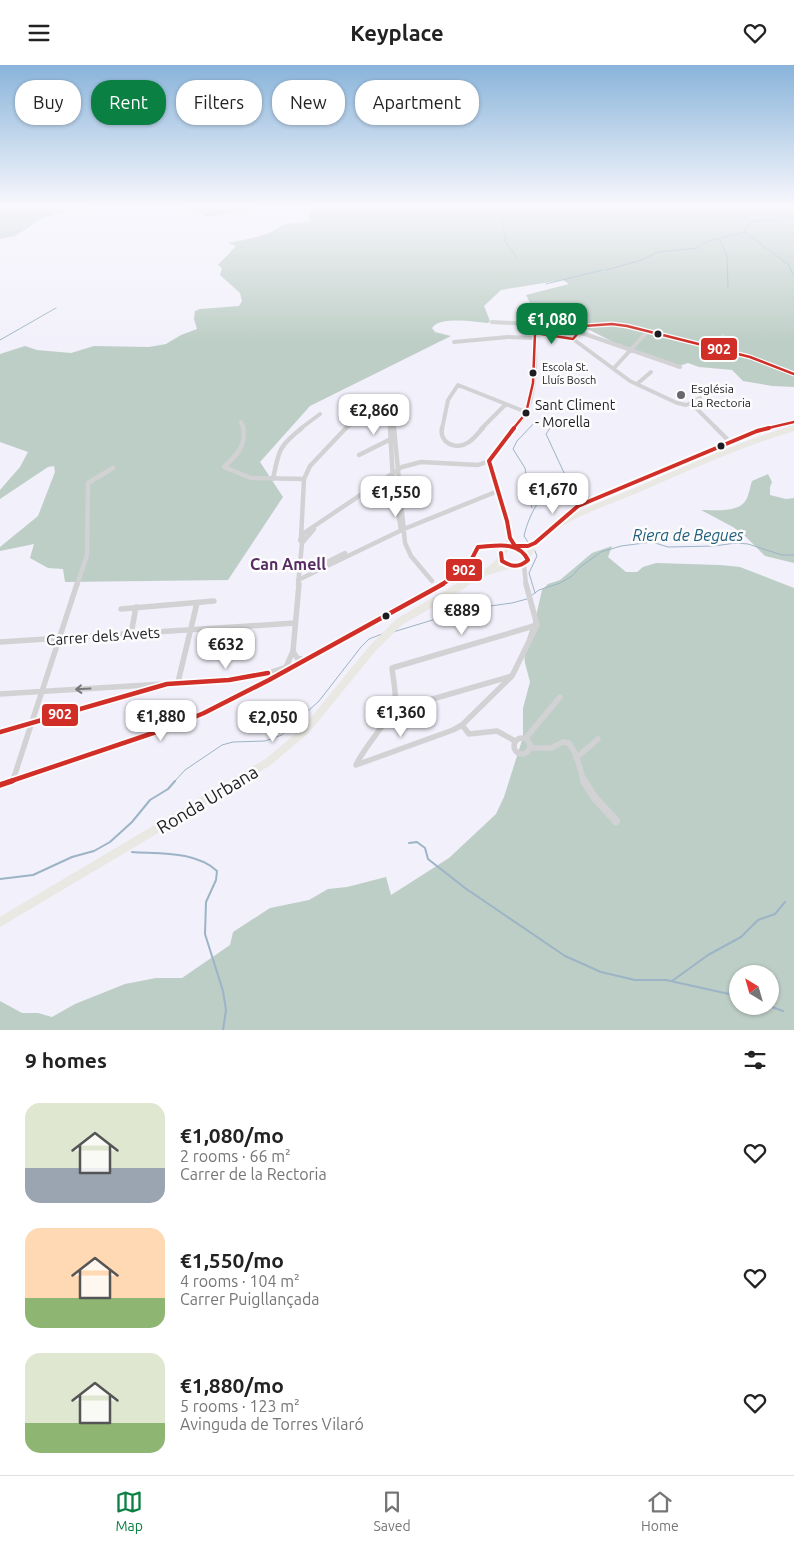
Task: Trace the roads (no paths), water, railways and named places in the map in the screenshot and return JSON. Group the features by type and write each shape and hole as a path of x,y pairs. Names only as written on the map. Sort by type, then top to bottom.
{"main road":[{"path":"524,565 535,543 549,531 578,514 751,441 794,428"},
{"path":"508,549 535,543"},
{"path":"508,549 524,550 528,556"},
{"path":"508,549 504,563 512,567"},
{"name":"Ronda Urbana","path":"0,922 268,761 312,723 393,627 428,604 484,573 508,549"},
{"name":"Ronda Urbana","path":"484,573 524,565"}],"street":[{"path":"286,667 293,651 302,540 309,529 410,464 421,462 478,465 489,461 526,412 531,394 535,351 535,335 532,324 492,322"},
{"path":"573,339 584,326 612,324 750,357 794,374"},
{"path":"579,332 680,367"},
{"path":"614,368 648,332"},
{"path":"454,343 535,335 573,339 638,385 677,403 686,405 700,399"},
{"path":"720,349 723,336"},
{"path":"638,385 651,372"},
{"path":"506,404 468,443 459,446 451,445 444,441 441,435 448,400 458,385 506,404 526,412"},
{"path":"691,403 730,442"},
{"path":"309,529 303,522 304,479 310,466 321,452 353,421 366,412 389,405 405,543 411,556 432,581"},
{"path":"273,479 279,452 285,441 320,414"},
{"path":"241,422 245,437 244,446 224,467 251,478 304,479"},
{"path":"549,531 578,506 757,431 794,422"},
{"path":"359,455 393,437"},
{"path":"0,785 170,727 213,709 451,581 467,567 476,548 491,546 508,549 510,538 489,461"},
{"path":"13,780 86,555 88,483 113,468"},
{"path":"299,568 319,566 498,489"},
{"path":"302,540 309,529"},
{"path":"298,581 402,529"},
{"path":"524,565 524,578 537,625 512,676 462,725 453,730 356,765 372,736 391,711 395,699 392,668 537,625"},
{"path":"512,567 524,578"},
{"path":"121,609 214,601"},
{"path":"178,683 197,603"},
{"path":"131,634 136,607"},
{"name":"Carrer dels Avets","path":"0,642 295,623"},
{"path":"293,651 296,658 304,660"},
{"path":"0,694 245,678 265,674 304,660"},
{"path":"391,711 512,676"},
{"path":"0,732 167,684"},
{"path":"526,739 560,697"},
{"path":"462,725 466,733 471,735 497,731 514,741"},
{"path":"514,741 526,739"},
{"path":"526,739 530,748"},
{"path":"576,758 598,739"},
{"path":"514,741 514,748 519,754 528,753 530,748"},
{"path":"530,748 551,748 567,742 573,747 579,770 589,793 616,821"}],"waterway":[{"path":"513,252 517,258"},
{"path":"606,270 642,260 658,252"},
{"path":"725,252 728,287"},
{"path":"772,252 789,265 793,275"},
{"path":"546,284 603,270"},
{"path":"0,340 56,308"},
{"path":"528,542 524,536 534,510 544,495 566,477 546,434 558,417"},
{"path":"532,508 525,468 513,449 517,441 537,420"},
{"name":"Riera de Begues","path":"535,593 572,576 580,567 601,552 621,546 652,542 668,547 714,546 736,543 748,544 782,555 794,555"},
{"path":"535,551 537,556 529,573 535,593"},
{"name":"Riera de Begues","path":"393,632 469,609 527,599"},
{"name":"Riera de Begues","path":"174,782 185,770 222,745 233,742 265,741 282,735 319,701 361,647 369,639 382,634"},
{"name":"Riera de Begues","path":"0,879 33,875 72,857 94,851 110,842 132,822 150,800 168,789 175,781"},
{"path":"409,843 417,842 425,848 428,859 465,888 565,956 601,972 635,980 666,980 729,994"},
{"path":"132,852 188,857 198,860 217,871 216,880 206,902 205,934 223,991 226,1010 223,1030"},
{"path":"672,981 708,955 741,937 758,920 775,914 785,902"},
{"path":"779,1010 783,1011"}],"place":[{"name":"Escola St. Lluís Bosch","path":"533,373"},
{"name":"Església La Rectoria","path":"681,395"},
{"name":"Sant Climent - Morella","path":"526,413"}],"district":[{"name":"Can Amell","path":"288,564"}]}
